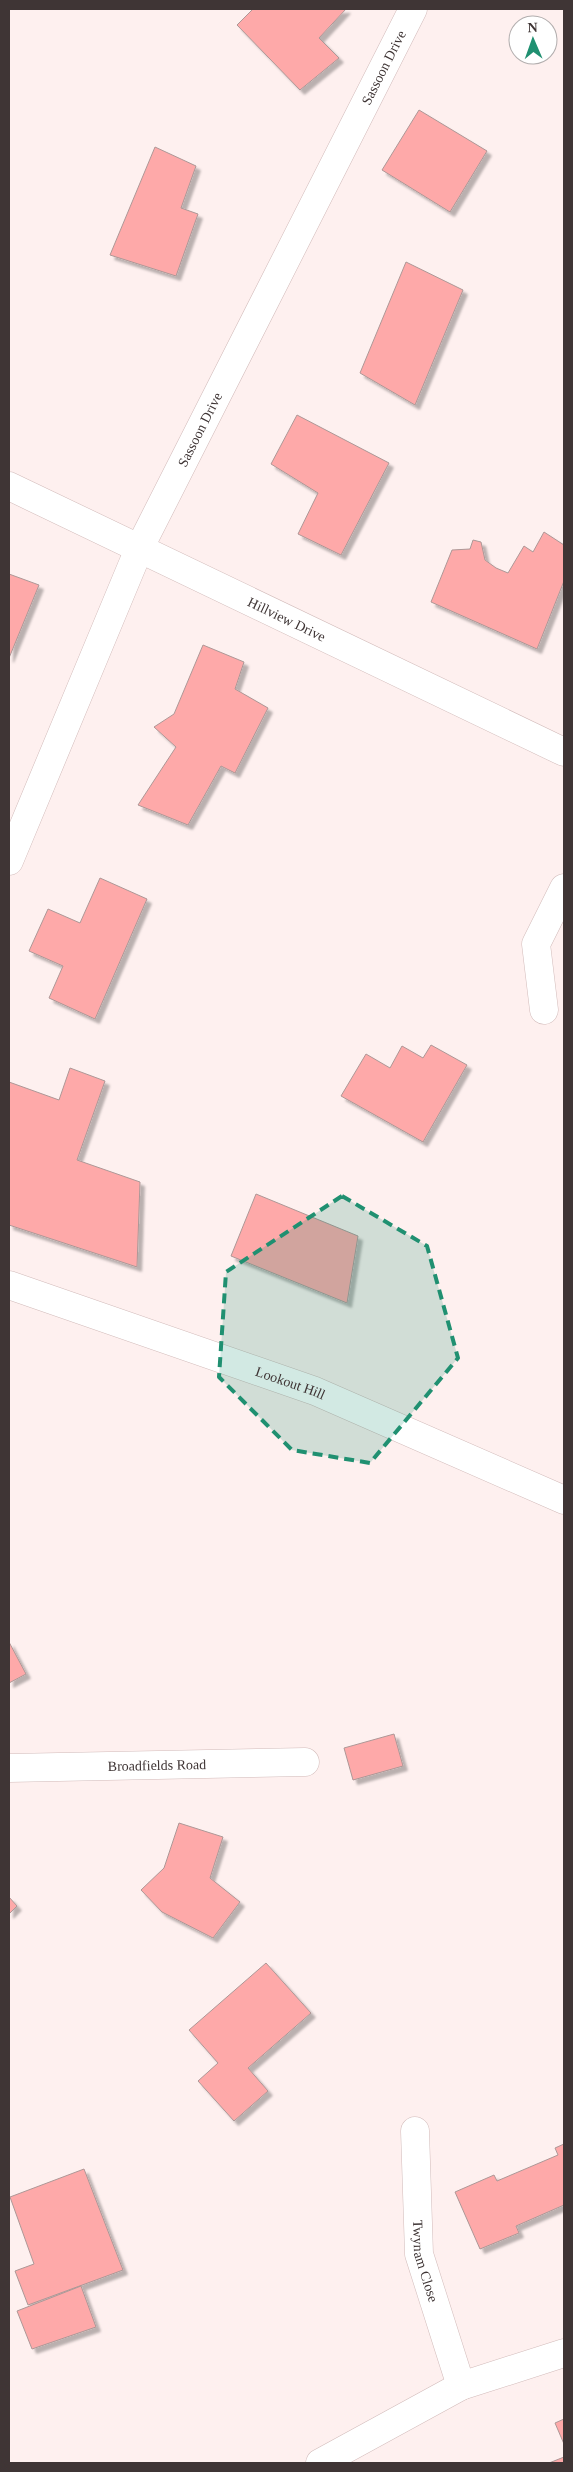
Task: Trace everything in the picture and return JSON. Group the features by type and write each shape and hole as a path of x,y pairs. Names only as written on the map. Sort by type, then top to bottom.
{"street":[{"name":"Sassoon Drive","path":"9,861 139,549 413,9"},
{"name":"Hillview Drive","path":"9,486 564,752"},
{"path":"544,1010 536,944 564,888"},
{"name":"Lookout Hill","path":"9,1285 315,1391 564,1500"},
{"name":"Broadfields Road","path":"9,1768 305,1762"},
{"name":"Twynam Close","path":"415,2131 419,2254 461,2386"},
{"path":"320,2463 461,2386 564,2353"}],"highlighted area":[{"path":"342,1196 427,1246 458,1358 370,1463 292,1450 219,1377 226,1272"}],"building":[{"path":"253,9 346,9 319,38 339,58 300,90 237,25"},
{"path":"419,110 487,151 450,212 382,170"},
{"path":"155,147 196,166 181,208 198,214 176,276 110,255"},
{"path":"406,262 463,290 415,405 360,373"},
{"path":"297,415 389,463 341,555 298,534 318,493 271,464"},
{"path":"544,532 564,545 564,581 537,649 431,602 452,550 470,549 473,540 481,542 485,560 496,568 508,573 524,546 533,552"},
{"path":"9,574 39,585 9,658"},
{"path":"203,645 244,662 235,689 268,708 235,773 221,766 188,825 138,805 176,747 154,727 174,714"},
{"path":"100,878 147,899 95,1019 49,998 63,966 29,951 48,909 80,923"},
{"path":"431,1045 467,1065 423,1142 341,1096 366,1054 390,1068 402,1046 423,1058"},
{"path":"70,1068 105,1081 77,1160 140,1182 137,1267 9,1225 9,1082 59,1100"},
{"path":"256,1194 358,1236 347,1303 231,1256"},
{"path":"9,1642 26,1674 9,1683"},
{"path":"394,1734 403,1766 353,1780 344,1748"},
{"path":"179,1823 223,1837 210,1878 240,1902 213,1938 162,1912 141,1890 164,1868"},
{"path":"9,1897 17,1906 9,1914"},
{"path":"266,1963 311,2013 248,2068 268,2091 234,2121 198,2081 218,2063 189,2030"},
{"path":"564,2144 564,2205 516,2226 519,2233 480,2249 455,2192 494,2175 497,2181 558,2155 555,2148"},
{"path":"84,2169 123,2270 28,2305 15,2271 34,2264 10,2197"},
{"path":"81,2286 96,2327 32,2349 17,2311"},
{"path":"564,2419 564,2444 555,2423"},
{"path":"564,2457 564,2463 549,2463"}]}
